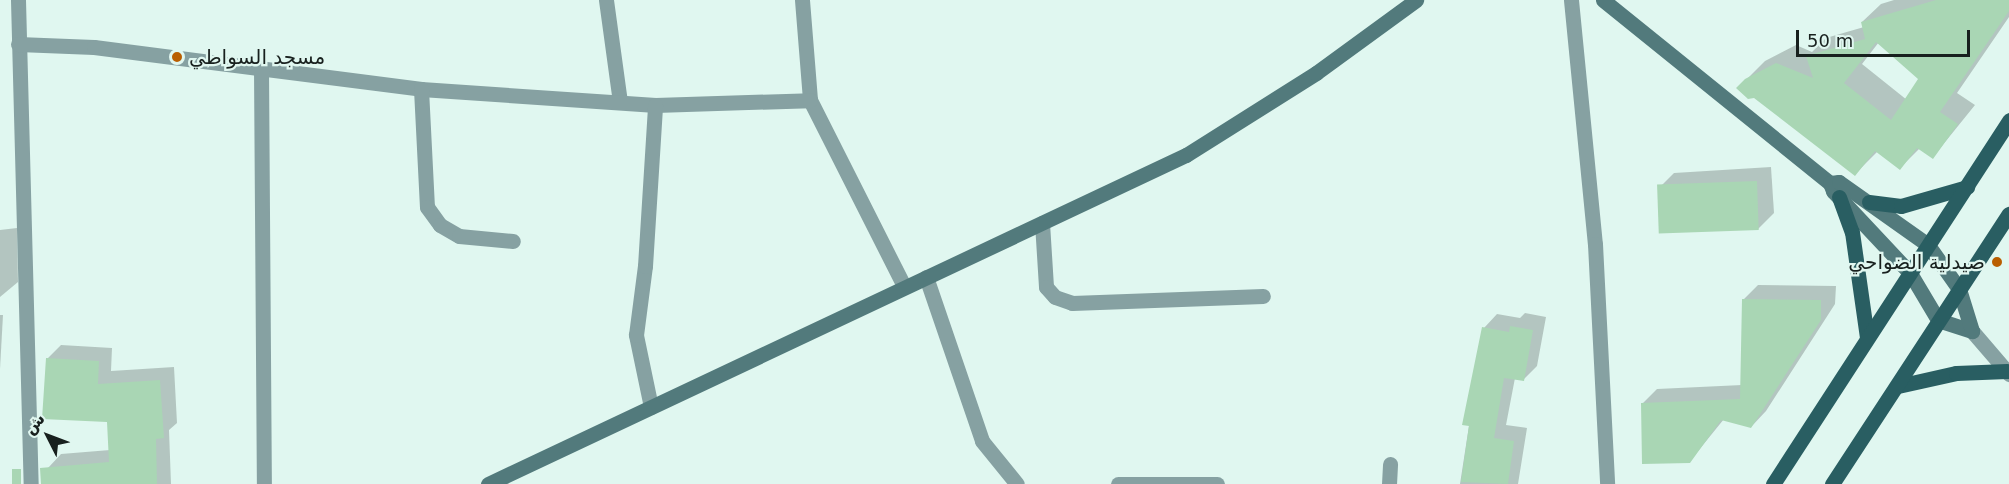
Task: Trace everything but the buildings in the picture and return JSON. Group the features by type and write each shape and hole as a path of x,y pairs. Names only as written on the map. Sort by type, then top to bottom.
{"main road":[{"path":"1773,484 2009,120"},
{"path":"1869,202 1900,206 1967,187"},
{"path":"1839,197 1852,232 1867,337"},
{"path":"1832,484 2009,214"},
{"path":"1898,386 1956,373 2008,373"}],"street":[{"path":"18,0 31,484"},
{"path":"606,0 620,102"},
{"path":"802,0 810,100 904,286"},
{"path":"488,484 1186,155 1316,73 1416,0"},
{"path":"1571,0 1595,244 1606,484"},
{"path":"1603,0 1830,183 1839,197 1911,273 1938,320 1972,331"},
{"path":"18,44 94,47 421,89 655,105 810,100"},
{"path":"261,69 264,484"},
{"path":"421,89 427,207 440,225 459,236 513,241"},
{"path":"651,406 636,336 645,266 655,105"},
{"path":"1830,183 1839,182 1928,245 1959,289 1972,331 2008,373"},
{"path":"1042,222 1046,287 1055,297 1072,303 1263,296"},
{"path":"926,277 982,441 1017,484"},
{"path":"1389,484 1390,464"},
{"path":"1118,484 1217,484"}],"place":[{"name":"مسجد السواطي","path":"177,57"},
{"name":"صيدلية الضواحي","path":"1997,262"}]}
